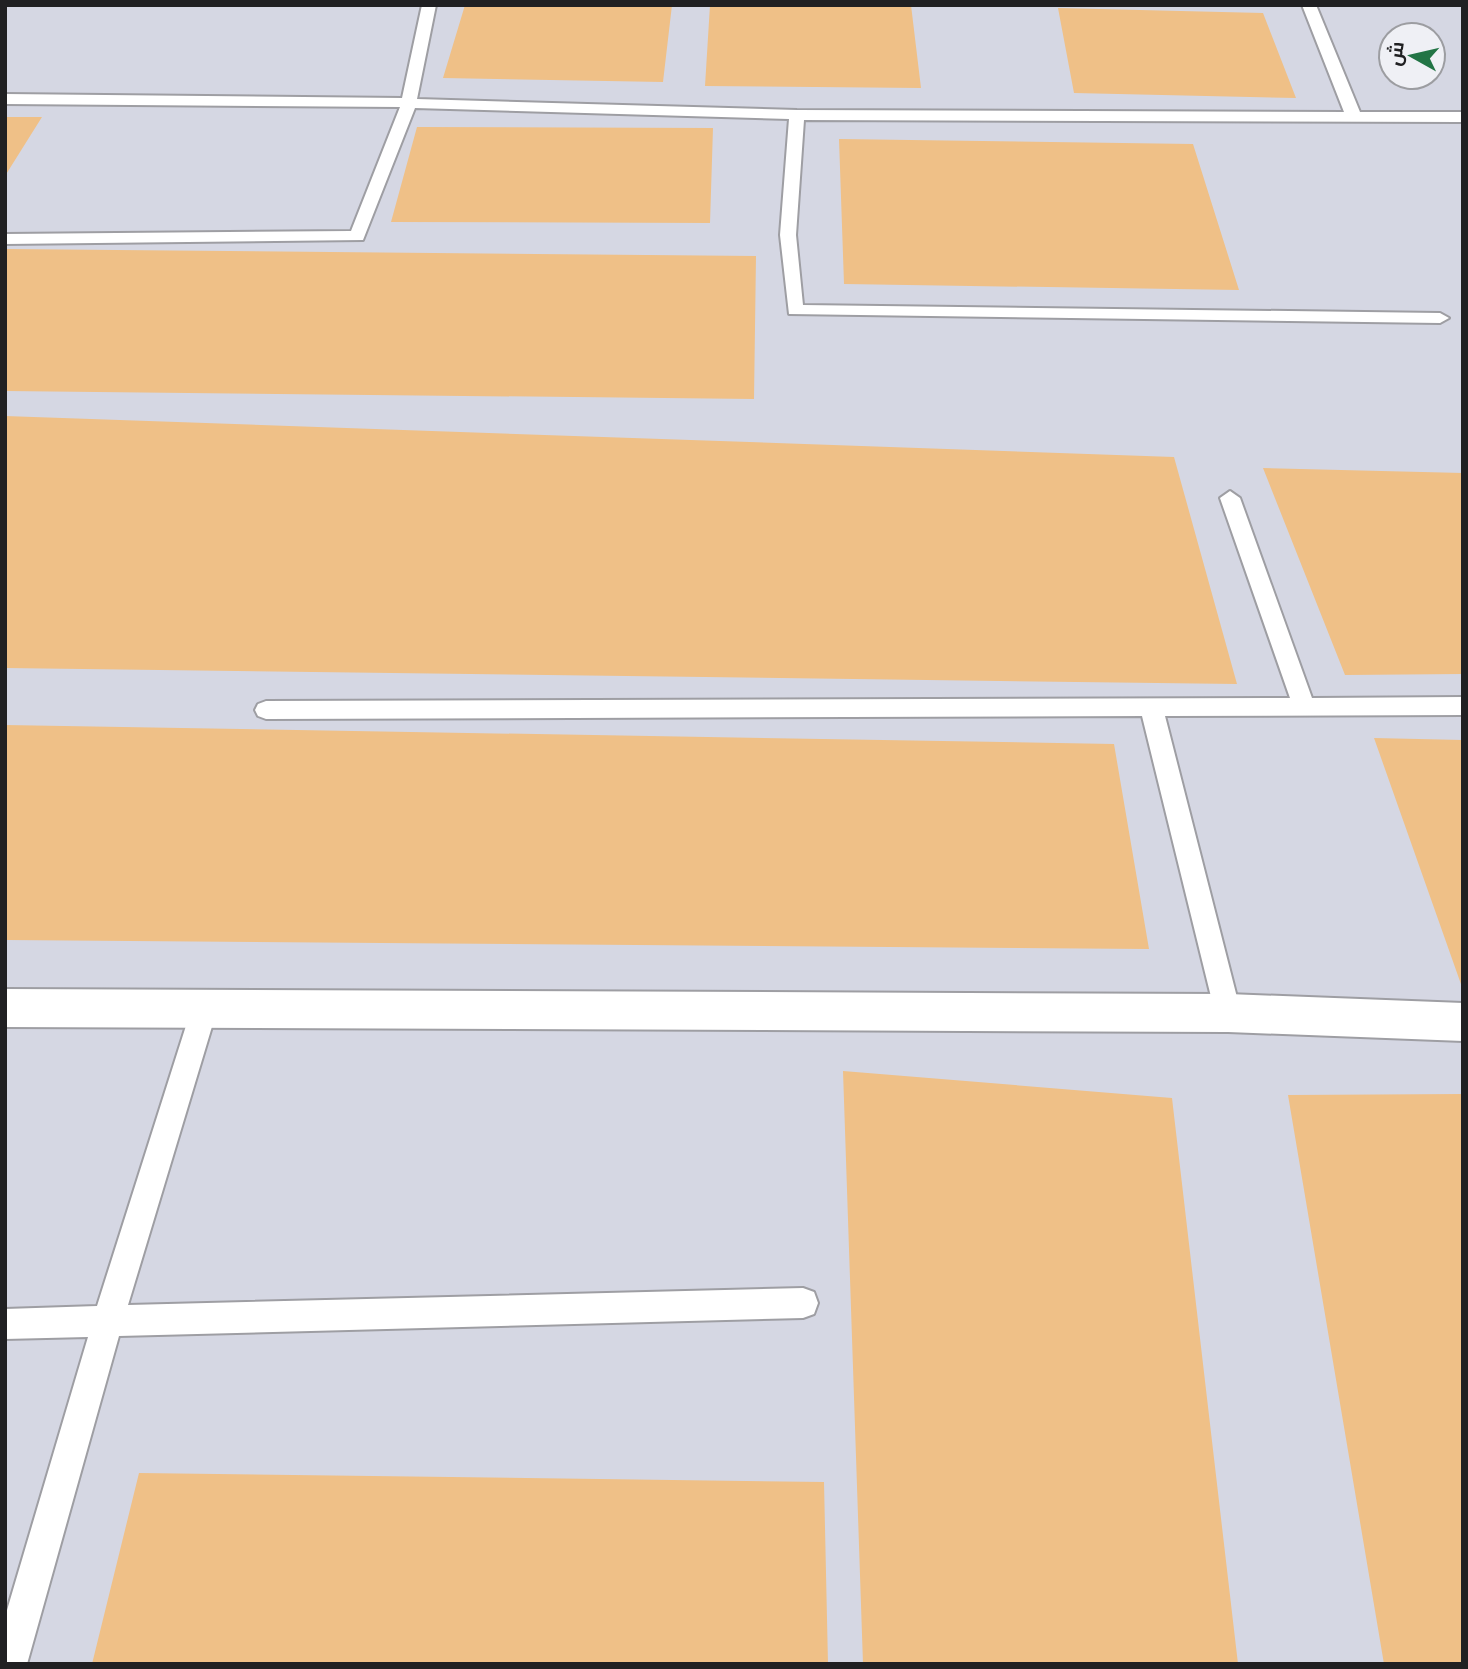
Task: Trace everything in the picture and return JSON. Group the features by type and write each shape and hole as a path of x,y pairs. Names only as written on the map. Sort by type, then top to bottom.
{"street":[{"path":"5,1008 1228,1013 1463,1022"}],"lane":[{"path":"5,239 357,236 409,103 429,5"},
{"path":"1310,5 1353,115"},
{"path":"5,99 409,103 797,115 1463,117"},
{"path":"797,115 788,235 795,310 1440,318"},
{"path":"1230,498 1304,706"},
{"path":"266,710 1463,706"},
{"path":"1152,708 1228,1013"},
{"path":"9,1664 107,1324 204,1010"},
{"path":"5,1324 107,1324 803,1303"}],"shaded area":[{"path":"5,5 1463,5 1463,1664 5,1664"}],"building":[{"path":"465,5 672,5 663,82 443,78"},
{"path":"710,5 911,5 921,88 705,86"},
{"path":"1058,8 1263,13 1296,98 1074,93"},
{"path":"5,117 42,117 5,176"},
{"path":"417,127 713,128 710,223 391,222"},
{"path":"839,139 1193,144 1239,290 844,284"},
{"path":"5,249 756,256 754,399 5,391"},
{"path":"5,416 1174,457 1237,684 5,668"},
{"path":"1263,468 1463,473 1463,674 1345,675"},
{"path":"5,725 1114,744 1149,949 5,940"},
{"path":"1374,738 1463,740 1463,987 1462,987"},
{"path":"843,1071 1172,1098 1238,1664 863,1664"},
{"path":"1463,1094 1463,1664 1384,1664 1288,1095"},
{"path":"139,1473 824,1482 828,1664 92,1664"}]}
